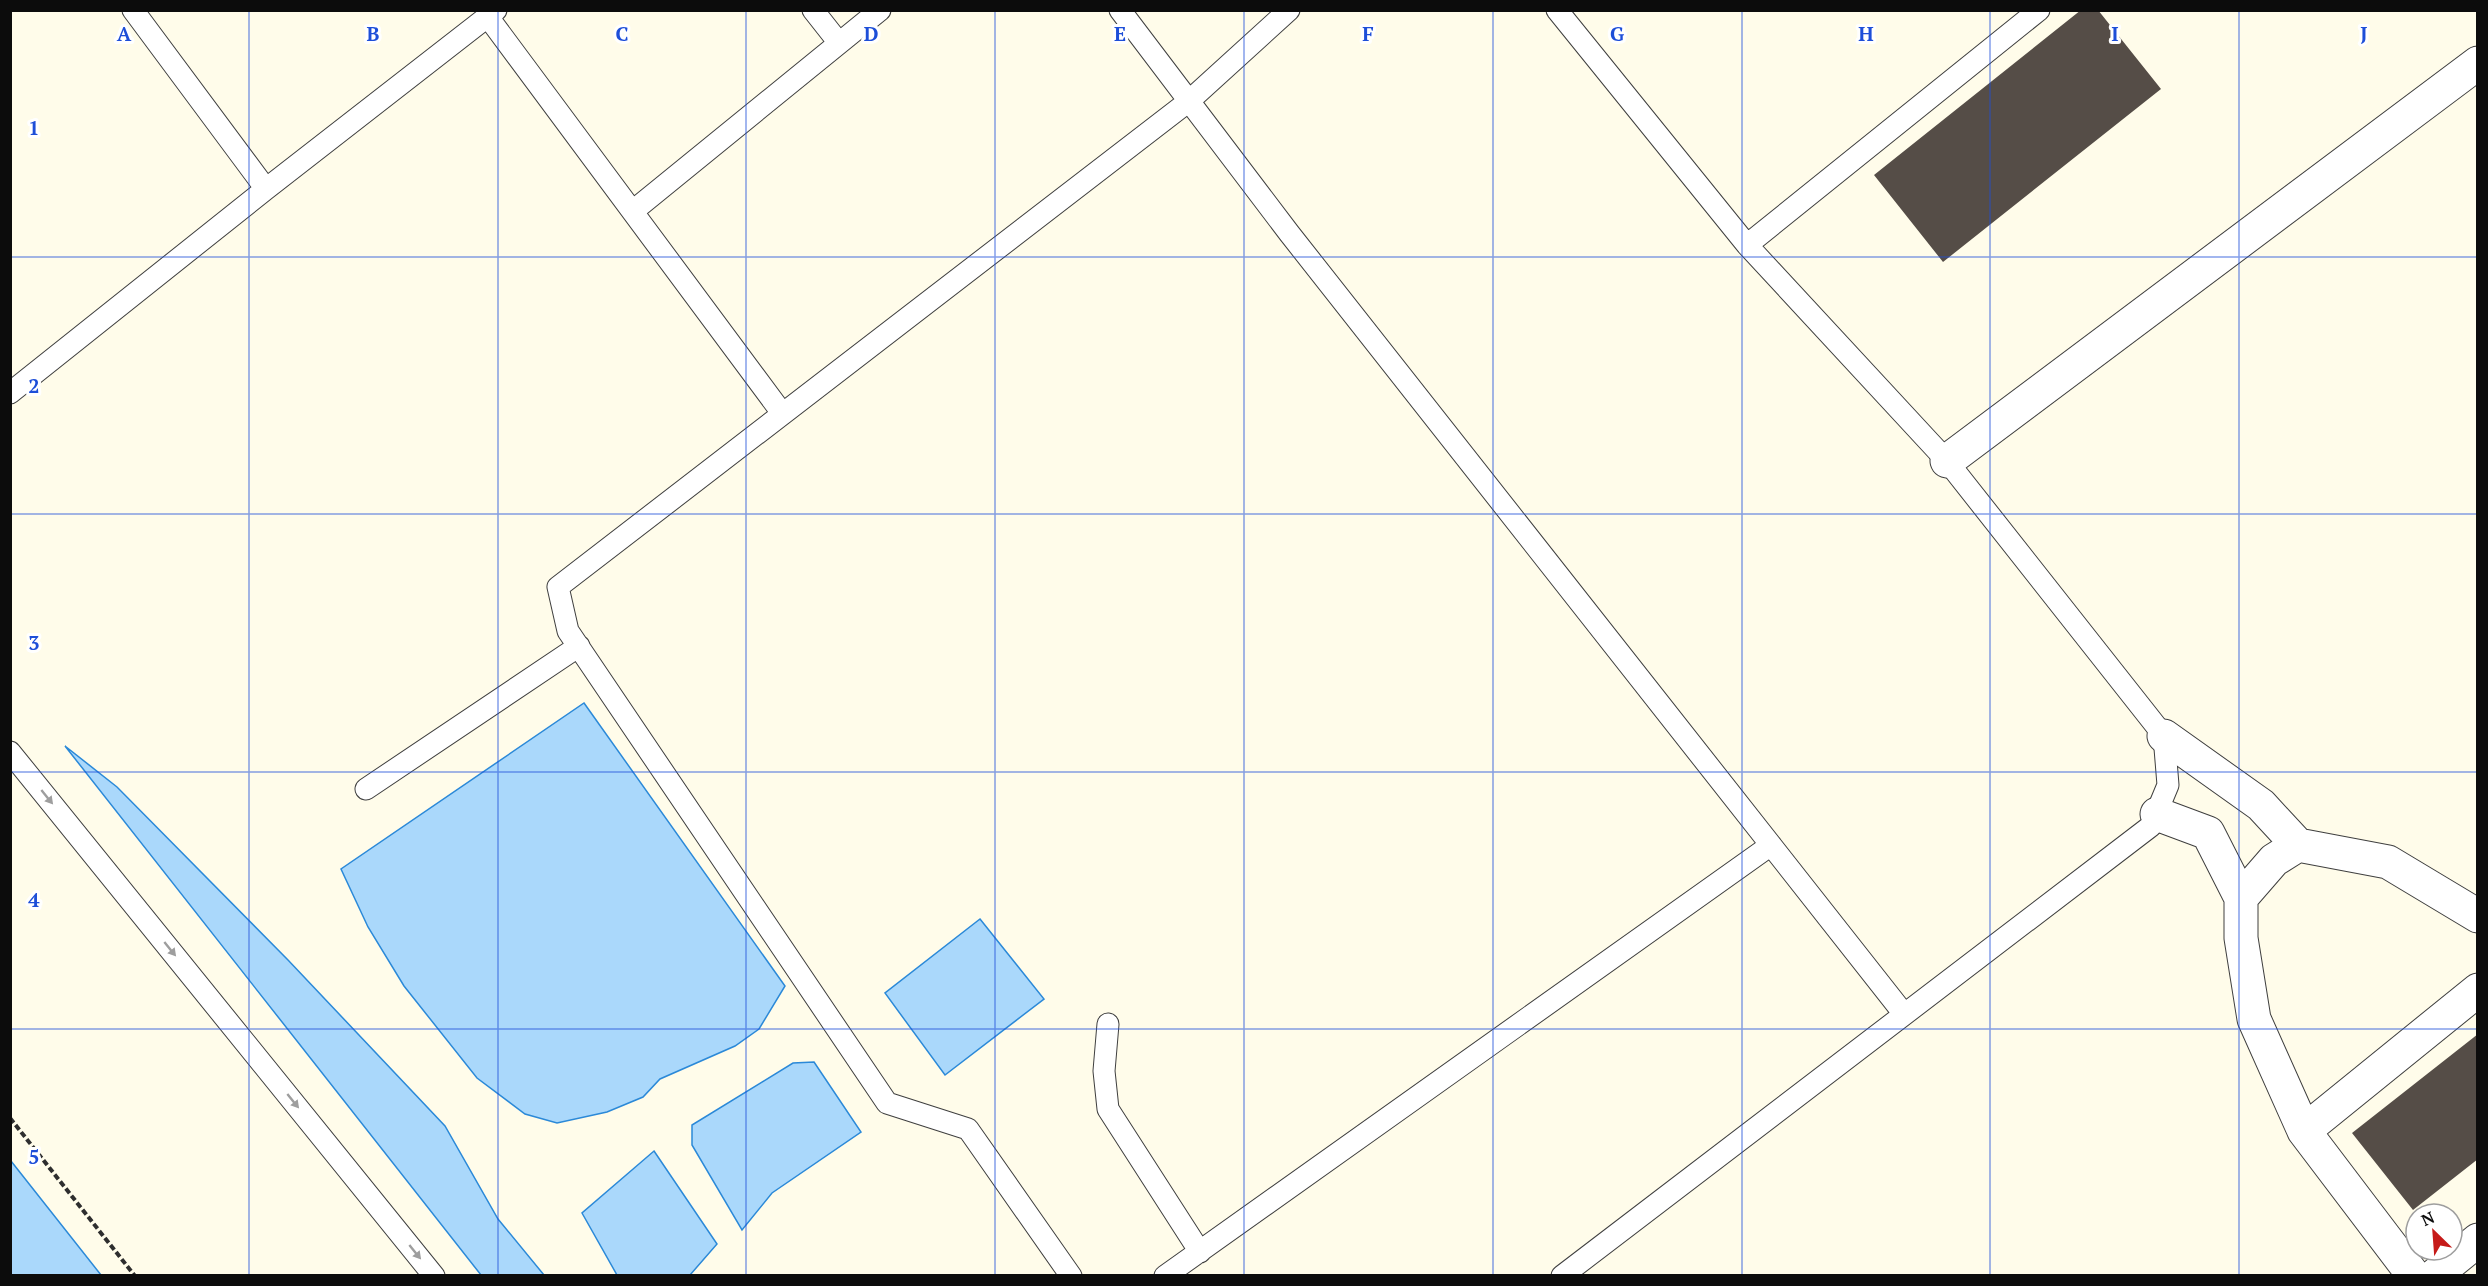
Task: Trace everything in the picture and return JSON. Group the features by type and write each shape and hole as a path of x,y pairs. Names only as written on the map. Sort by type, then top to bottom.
{"street":[{"path":"1947,461 2478,63"},
{"path":"2164,736 2261,805 2298,845 2388,862 2478,916"},
{"path":"2157,814 2208,833 2241,898 2241,938 2254,1019 2304,1131 2414,1275"},
{"path":"2241,898 2274,860 2298,845"},
{"path":"2304,1131 2478,990"},
{"path":"2434,1275 2478,1240"}],"lane":[{"path":"133,10 266,189"},
{"path":"813,10 839,43"},
{"path":"633,211 880,10"},
{"path":"1120,10 1289,233 1904,1014"},
{"path":"1071,1275 968,1129 887,1103 568,631 558,587 1189,101 1289,10"},
{"path":"1557,10 1747,245 1947,461 2164,736 2168,784 2151,826 1563,1275"},
{"path":"1747,245 2038,10"},
{"path":"10,393 266,189 492,14 782,413"},
{"path":"366,789 579,646"},
{"path":"10,752 434,1275"},
{"path":"1165,1275 1771,845"},
{"path":"1108,1024 1104,1071 1108,1108 1200,1252"}],"path":[{"path":"10,1118 135,1275"}],"water":[{"path":"584,703 785,986 759,1029 735,1046 660,1079 643,1097 607,1112 557,1123 525,1114 477,1078 404,986 368,927 341,869"},
{"path":"65,746 117,787 288,960 445,1126 498,1219 544,1275 481,1275"},
{"path":"980,919 1044,999 945,1075 885,993"},
{"path":"814,1062 861,1132 772,1193 742,1230 692,1145 692,1125 793,1063"},
{"path":"654,1151 717,1244 690,1275 617,1275 582,1213"},
{"path":"11,1161 101,1275 11,1275"}],"building":[{"path":"2081,10 2098,10 2161,89 1943,262 1874,175"},
{"path":"2478,1034 2478,1159 2423,1202 2407,1202 2352,1133"}]}
